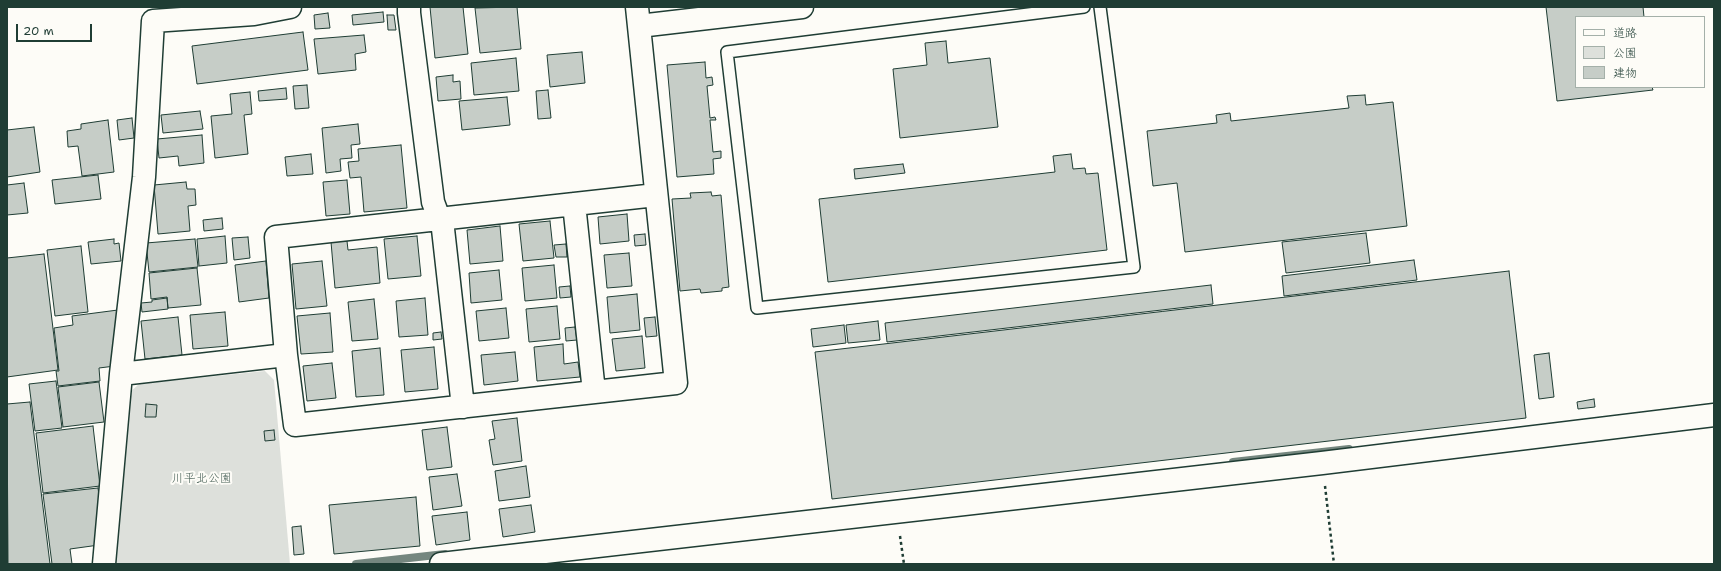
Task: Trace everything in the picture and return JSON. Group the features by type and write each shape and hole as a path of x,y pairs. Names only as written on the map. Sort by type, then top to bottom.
{"street":[{"path":"104,564 121,374 144,177 153,20 254,14 290,7"},
{"path":"409,7 433,202 443,230 462,407"},
{"path":"656,195 276,237 286,355 295,426 676,383 638,17 802,7"},
{"path":"574,204 594,392"},
{"path":"121,374 286,355"},
{"path":"441,564 1322,463 1714,415"}],"lane":[{"path":"1084,7 727,52 756,308 1134,267 1100,7"}],"path":[{"path":"1322,463 1334,564"},
{"path":"897,512 904,564"}],"green space":[{"name":"川平北公園","path":"265,371 274,380 290,564 113,564 128,394 139,384"}],"building":[{"path":"161,7 188,7 161,11"},
{"path":"430,7 463,7 468,54 435,58"},
{"path":"517,7 521,49 480,53 475,8"},
{"path":"1546,7 1643,7 1644,16 1575,16 1575,88 1652,88 1653,90 1557,101"},
{"path":"383,12 384,22 353,25 352,15"},
{"path":"328,13 330,28 315,29 314,15"},
{"path":"387,15 394,15 396,30 388,30"},
{"path":"303,32 308,70 197,84 192,46"},
{"path":"364,35 366,52 355,54 356,70 318,74 314,39"},
{"path":"946,41 948,63 990,58 998,127 900,138 893,69 927,65 925,43"},
{"path":"582,52 585,83 550,87 547,55"},
{"path":"516,58 519,91 474,95 471,63"},
{"path":"705,62 706,78 712,77 713,85 707,86 710,118 715,117 716,120 710,120 713,152 721,151 721,158 713,159 714,174 677,177 667,65"},
{"path":"453,75 453,82 460,81 461,99 438,101 436,77"},
{"path":"307,85 309,108 295,109 293,86"},
{"path":"286,88 287,99 259,101 258,91"},
{"path":"548,90 551,118 538,119 536,91"},
{"path":"250,92 252,114 244,115 248,154 215,158 211,116 232,114 230,94"},
{"path":"1365,95 1366,105 1393,102 1407,226 1185,252 1177,183 1153,186 1147,131 1217,123 1216,115 1230,113 1231,121 1349,108 1347,96"},
{"path":"507,97 510,125 462,130 459,101"},
{"path":"200,111 203,129 163,133 161,115"},
{"path":"132,118 134,138 119,140 117,120"},
{"path":"108,120 114,172 82,176 78,146 68,147 67,131 81,129 81,124"},
{"path":"358,124 360,144 351,145 352,158 340,159 341,171 326,173 322,128"},
{"path":"34,127 40,172 7,177 7,130"},
{"path":"202,135 204,163 179,166 178,156 159,158 157,139"},
{"path":"401,145 407,208 364,212 361,177 350,178 348,162 359,161 358,149"},
{"path":"311,154 313,174 287,176 285,157"},
{"path":"1071,154 1073,169 1085,168 1086,174 1098,173 1107,250 828,282 819,199 1055,172 1053,156"},
{"path":"903,164 905,173 855,179 854,169"},
{"path":"98,175 101,199 55,204 52,180"},
{"path":"347,180 350,214 326,216 323,182"},
{"path":"186,182 187,189 195,189 196,205 188,206 190,231 158,234 154,185"},
{"path":"24,183 28,213 7,215 7,185"},
{"path":"711,192 712,196 721,195 729,287 722,288 722,291 701,293 700,289 680,291 672,199 691,198 690,193"},
{"path":"627,214 629,241 600,244 598,217"},
{"path":"222,218 223,229 204,231 203,220"},
{"path":"550,221 554,258 523,261 519,224"},
{"path":"500,226 503,261 470,264 467,230"},
{"path":"1366,233 1370,263 1286,273 1282,242"},
{"path":"645,234 646,245 635,246 634,235"},
{"path":"225,236 227,263 199,266 197,239"},
{"path":"417,236 421,276 388,279 384,239"},
{"path":"248,237 250,258 234,260 232,238"},
{"path":"114,239 114,244 119,243 121,261 91,264 88,242"},
{"path":"195,239 198,267 149,272 146,243"},
{"path":"347,241 348,250 377,247 380,283 335,288 331,242"},
{"path":"566,244 567,257 556,257 554,245"},
{"path":"81,246 88,312 55,316 47,250"},
{"path":"629,253 632,286 607,288 604,255"},
{"path":"44,254 58,370 7,377 7,258"},
{"path":"1414,260 1417,280 1284,296 1282,276"},
{"path":"266,261 269,298 239,302 235,265"},
{"path":"322,261 327,306 296,309 292,264"},
{"path":"554,265 557,298 525,301 522,268"},
{"path":"197,268 201,305 168,308 167,297 151,299 149,273"},
{"path":"499,270 502,300 471,303 469,273"},
{"path":"1509,271 1526,418 832,499 815,352"},
{"path":"1211,285 1213,304 887,342 885,323"},
{"path":"570,286 571,297 560,298 559,287"},
{"path":"637,294 640,330 610,333 607,297"},
{"path":"167,298 168,309 142,312 141,303"},
{"path":"425,298 428,335 399,337 396,301"},
{"path":"374,299 378,339 352,341 348,302"},
{"path":"557,306 560,339 529,342 526,309"},
{"path":"506,308 509,338 479,341 476,311"},
{"path":"118,310 115,366 99,368 100,381 58,386 56,371 59,371 54,328 73,325 72,316"},
{"path":"225,312 228,346 193,349 190,315"},
{"path":"330,313 333,352 301,354 297,316"},
{"path":"178,317 182,355 145,359 141,321"},
{"path":"655,317 657,336 646,337 644,318"},
{"path":"878,321 880,340 848,343 846,325"},
{"path":"844,325 846,343 813,347 811,329"},
{"path":"575,327 577,340 566,341 565,328"},
{"path":"441,332 442,339 433,340 433,333"},
{"path":"642,336 645,368 616,371 612,339"},
{"path":"563,344 564,364 578,362 580,377 537,381 534,347"},
{"path":"434,347 438,389 405,392 401,350"},
{"path":"380,348 384,395 356,397 352,351"},
{"path":"515,352 518,381 484,385 481,355"},
{"path":"1549,353 1554,397 1539,399 1534,355"},
{"path":"332,363 336,398 307,401 303,366"},
{"path":"56,381 62,428 35,431 29,384"},
{"path":"99,382 104,422 63,427 58,387"},
{"path":"1594,399 1595,407 1578,409 1577,402"},
{"path":"30,402 50,564 8,564 7,404"},
{"path":"146,404 157,405 156,417 145,417"},
{"path":"517,418 522,461 493,465 489,440 495,439 492,421"},
{"path":"93,426 100,486 43,493 36,433"},
{"path":"447,427 452,467 427,470 422,430"},
{"path":"274,430 275,440 265,441 264,431"},
{"path":"526,466 530,497 499,501 495,471"},
{"path":"457,474 462,506 433,510 429,477"},
{"path":"98,488 102,517 99,545 70,549 72,564 52,564 43,494"},
{"path":"416,497 420,546 334,554 329,505"},
{"path":"531,505 535,532 503,537 499,509"},
{"path":"467,512 470,540 436,545 432,516"},
{"path":"301,526 304,554 294,555 292,527"}],"waterway":[{"path":"1233,462 1349,449"},
{"path":"356,564 445,554"}]}
